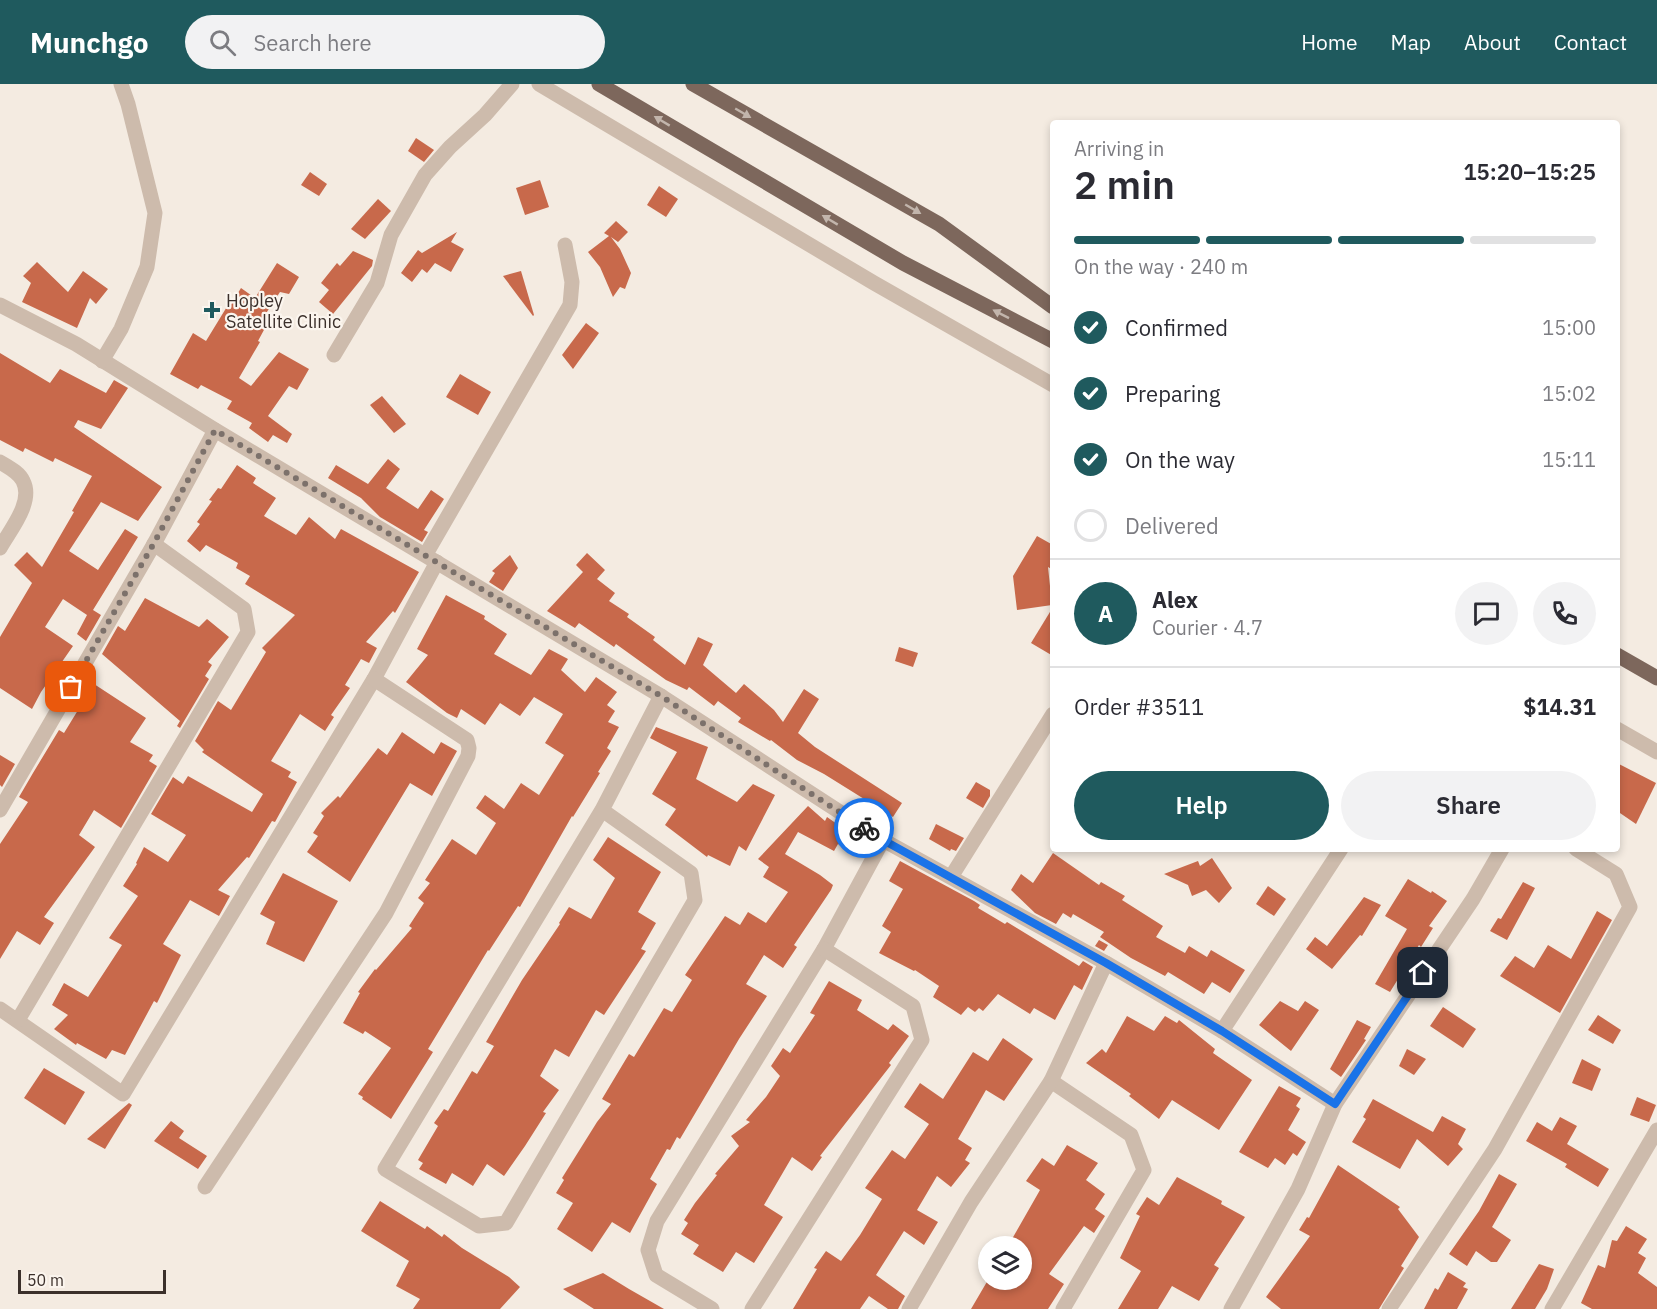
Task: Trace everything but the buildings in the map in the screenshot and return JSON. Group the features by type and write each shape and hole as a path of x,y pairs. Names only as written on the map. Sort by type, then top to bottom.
{"main road":[{"path":"599,84 903,263 1050,339"},
{"path":"693,84 939,224 1050,304"},
{"path":"1620,657 1657,678"}],"street":[{"path":"102,361 121,329 147,267 155,213 121,84"},
{"path":"334,356 377,283 391,236 425,175 450,147 486,116 512,84"},
{"path":"539,84 874,283 1050,383"},
{"path":"0,1009 123,1094 374,679 431,558 570,305 572,282 565,245"},
{"path":"0,305 76,344 215,430 661,696 883,840 1106,963 1222,1031 1335,1104"},
{"path":"0,810 154,543 215,430"},
{"path":"0,462 24,481 25,493 24,505 0,548"},
{"path":"18,1020 248,632 244,609 154,543"},
{"path":"205,1187 386,913 468,756 470,748 467,740 374,679"},
{"path":"602,810 691,873 695,900 506,1223 479,1226 385,1170 602,810 661,696"},
{"path":"951,877 1050,719"},
{"path":"1620,731 1657,752"},
{"path":"712,1309 656,1275 648,1250 657,1221 824,949 883,840"},
{"path":"1222,1031 1339,852"},
{"path":"1231,1309 1298,1189 1335,1104 1473,899 1500,852"},
{"path":"1389,1309 1495,1149 1630,907 1616,874 1581,852"},
{"path":"752,1309 922,1040 913,1006 824,949"},
{"path":"909,1309 971,1202 1051,1081 1106,963"},
{"path":"1051,1081 1131,1135 1144,1170 1063,1309"},
{"path":"1552,1309 1657,1130"}],"way so far":[{"path":"71,687 154,543 215,430 661,696 864,828"}],"place":[{"name":"Hopley Satellite Clinic","path":"212,310"}],"route":[{"path":"864,828 1106,963 1222,1031 1335,1104 1423,973"}]}
